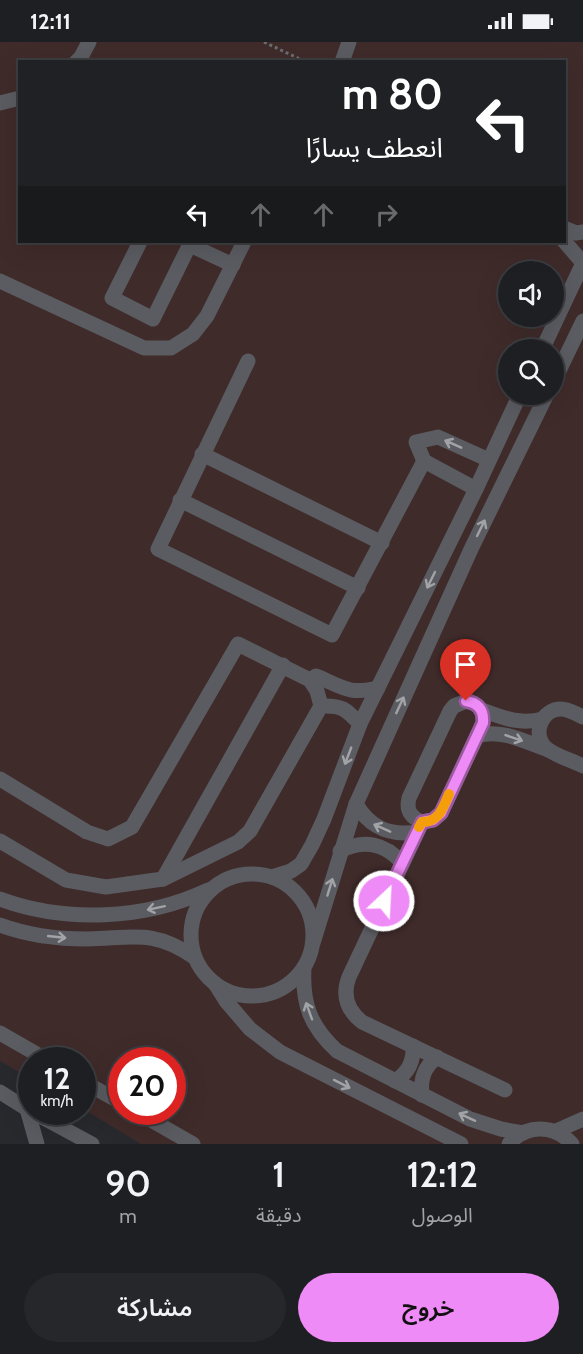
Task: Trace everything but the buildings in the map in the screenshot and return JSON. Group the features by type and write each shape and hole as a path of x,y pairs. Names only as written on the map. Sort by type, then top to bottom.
{"street":[{"path":"78,60 89,42"},
{"path":"0,104 18,99"},
{"path":"566,229 576,233 583,232"},
{"path":"140,243 112,298 153,319 190,243 233,265"},
{"path":"0,280 144,348 171,348 193,334 207,316 244,243"},
{"path":"547,339 583,263 565,243"},
{"path":"564,360 583,321"},
{"path":"248,361 158,549 332,635 424,461"},
{"path":"272,877 291,871 301,864 324,819 360,724 515,405"},
{"path":"523,1133 481,1123 337,1051 323,1038 313,1022 306,1005 303,986 304,967 356,804 472,547 542,405"},
{"path":"476,489 424,461 416,442 438,437 489,460"},
{"path":"202,454 382,543"},
{"path":"180,500 358,588"},
{"path":"0,779 87,832 108,839 132,826 238,644 310,680 317,691 321,706 250,831 238,842 162,879 106,888 66,880 0,841"},
{"path":"162,879 283,665"},
{"path":"310,680 316,676 346,690 357,692 378,688"},
{"path":"419,827 408,810 409,798 454,706 466,701 511,721 522,722 543,719 554,710 562,709 583,717"},
{"path":"321,706 342,708 360,724"},
{"path":"356,804 371,823 382,830 399,833 433,820 441,813 483,723 482,710"},
{"path":"543,719 539,733 545,746 551,751"},
{"path":"477,736 489,733 501,734 551,751 583,766"},
{"path":"419,827 349,977 345,994 346,1002 362,1022 505,1090"},
{"path":"340,851 351,846 374,844 385,848 402,863"},
{"path":"313,943 312,922 304,903 296,892 285,883 256,873 240,874 224,880 211,889 201,900 190,928 190,943 199,968 216,985 226,1001 250,1029 280,1052 461,1144"},
{"path":"0,899 61,913 111,914 155,908 211,889"},
{"path":"0,925 58,938 153,937 174,945 194,957"},
{"path":"216,985 231,993 247,996 264,995 280,990 304,967"},
{"path":"0,1034 24,1047"},
{"path":"395,1081 410,1065 413,1046"},
{"path":"422,1095 423,1075 437,1057"},
{"path":"0,1092 18,1103"},
{"path":"555,1131 583,1119"},
{"path":"32,1125 37,1144"},
{"path":"57,1125 92,1144"},
{"path":"160,1125 194,1144"},
{"path":"509,1144 523,1133 533,1129 555,1131 566,1137 572,1144"}],"path":[{"path":"264,42 302,60"}],"shaded area":[{"path":"0,42 583,42 583,1144 141,1144 110,1125 186,1125 186,1047 108,1047 108,1124 96,1117 96,1047 18,1047 18,1071 0,1061"}],"slow traffic":[{"path":"419,827 422,822 433,820 441,813 449,794"}],"route":[{"path":"384,901 422,822 433,820 441,813 483,723 482,710 478,705 466,701"}]}
